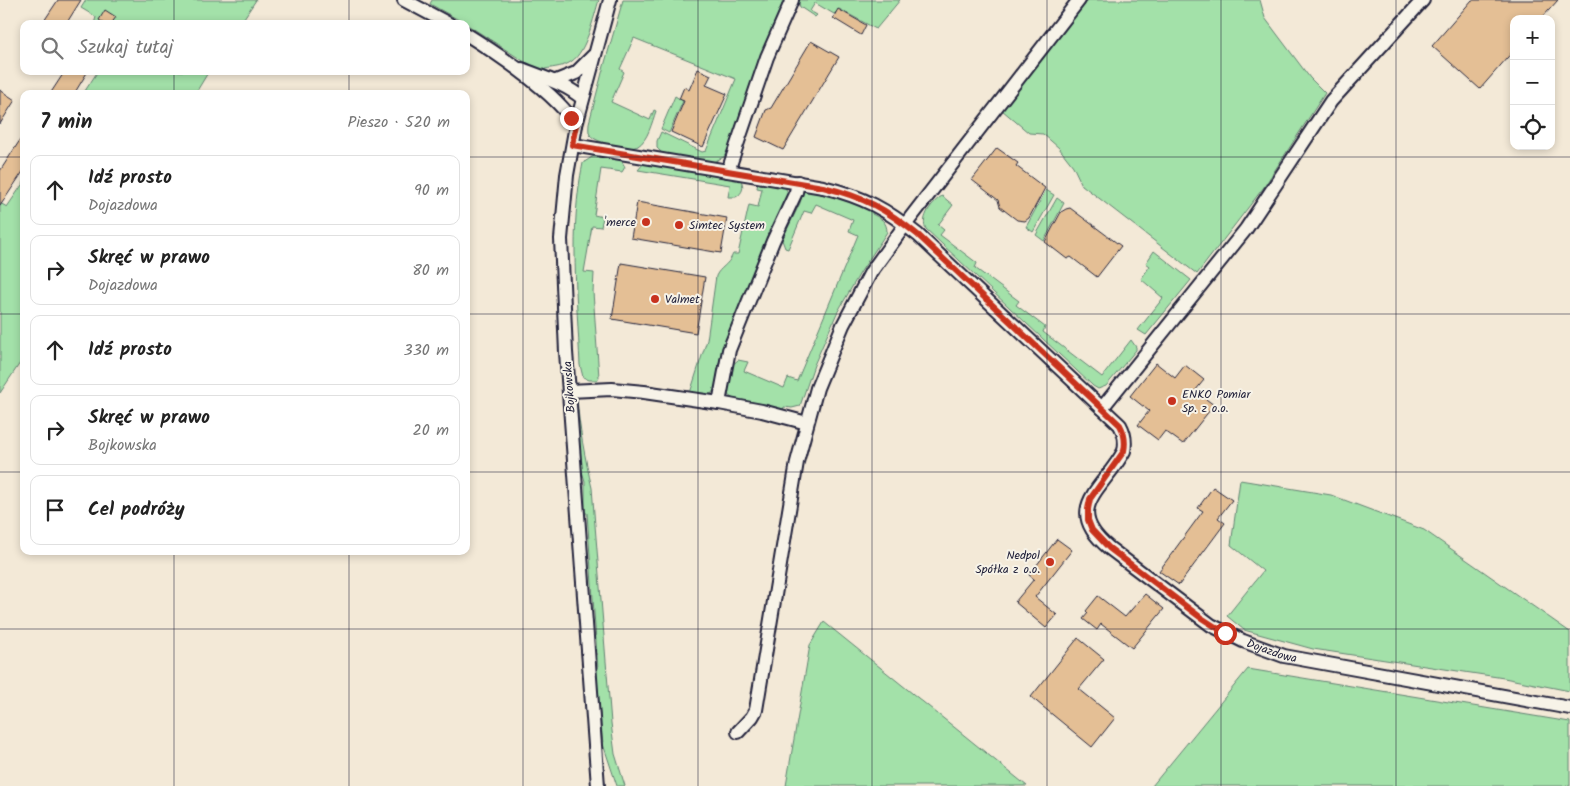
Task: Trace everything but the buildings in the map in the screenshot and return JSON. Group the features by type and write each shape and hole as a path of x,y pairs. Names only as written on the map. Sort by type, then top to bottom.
{"street":[{"name":"Bojkowska","path":"600,783 569,391 561,239 566,183 576,125 610,0"},
{"path":"728,171 767,57 792,0"},
{"path":"738,732 756,710 798,462 817,388 842,325 871,272 905,225 1078,0"},
{"path":"1102,408 1246,229 1331,101 1424,0"},
{"path":"407,1 442,20"},
{"path":"470,37 509,63 550,96 566,111 576,125"},
{"path":"556,81 576,73 594,54"},
{"path":"509,63 556,81 571,89 582,98"},
{"path":"550,96 567,100 582,98"},
{"name":"Dojazdowa","path":"572,145 798,182 844,192 878,206 905,225 918,235 1120,425 1125,434 1124,451 1090,499 1088,520 1092,530 1109,548 1211,625 1242,642 1284,656 1570,708"},
{"path":"719,403 729,350 773,241 794,197 798,182"},
{"path":"569,391 612,389 719,403 762,411 807,423"}],"green space":[{"path":"86,0 256,0 243,20 95,20 96,17 81,8"},
{"path":"432,0 599,0 589,33 577,56 566,64 545,69 545,72 534,68 470,27 470,20 459,20 430,4"},
{"path":"623,0 784,0 764,48 729,148 724,157 713,162 663,154 657,148 657,141 661,132 702,152 706,151 736,79 634,38 620,69 624,72 611,102 650,120 654,110 656,111 649,130 644,140 638,146 628,148 599,141 590,135 589,123"},
{"path":"798,0 900,0 876,29 839,9 834,14 815,3 810,11 817,15 815,17 800,7"},
{"path":"1088,0 1260,0 1265,18 1310,78 1325,93 1264,187 1197,274 1082,185 1073,166 1059,148 1043,134 1029,133 1002,110"},
{"path":"95,75 207,75 197,90 86,90"},
{"path":"675,96 683,101 669,133 661,129"},
{"path":"597,155 620,158 625,167 622,172 601,169 594,215 603,217 601,227 592,226 584,272 594,273 593,292 599,377 597,380 589,380 583,377 580,365 575,238 576,213 583,163"},
{"path":"644,163 740,179 742,189 736,197 728,197 730,185 638,170"},
{"path":"758,182 785,187 789,195 724,348 715,389 711,394 707,395 690,393 707,340 716,276 733,254 738,254 749,205 758,207 762,189 757,188"},
{"path":"20,188 20,363 0,393 0,203 7,207"},
{"path":"805,190 835,195 873,210 872,214 884,223 887,232 837,313 814,365 800,406 784,407 783,410 735,400 728,395 727,391 731,366 738,360 748,362 744,371 784,388 788,378 797,381 858,235 849,231 853,220 816,204 811,213 804,211 788,249 785,248 782,240"},
{"path":"1046,190 1054,195 1033,232 1026,227"},
{"path":"942,196 953,205 938,225 944,230 940,235 977,263 975,268 1019,301 1016,305 1045,327 1043,332 1102,377 1131,340 1136,350 1106,386 1098,389 1093,386 926,229 926,215 934,202"},
{"path":"1057,198 1064,203 1044,241 1036,235"},
{"path":"1154,251 1191,280 1146,335 1138,330 1163,298 1141,279 1150,266 1146,263"},
{"path":"575,397 577,397 579,420 592,488 611,723 615,754 625,786 617,786 603,744 596,671 598,669 587,513 585,513 585,481 580,465"},
{"path":"1240,480 1331,495 1424,530 1570,632 1570,691 1504,678 1313,649 1244,630 1227,616 1263,571 1231,545"},
{"path":"824,622 1027,786 786,786 810,645"},
{"path":"1248,669 1570,722 1570,786 1152,786"}],"place":[{"name":"'merce","path":"646,222"},
{"name":"Simtec System","path":"679,225"},
{"name":"Valmet","path":"655,299"},
{"name":"ENKO Pomiar Sp. z o.o.","path":"1172,401"},
{"name":"Nedpol Spółka z o.o.","path":"1050,562"}],"route":[{"path":"571,118 576,125 572,145 844,192 878,206 918,235 1120,425 1125,434 1124,451 1090,499 1088,520 1092,530 1099,540 1109,548 1200,617 1225,633"}]}
